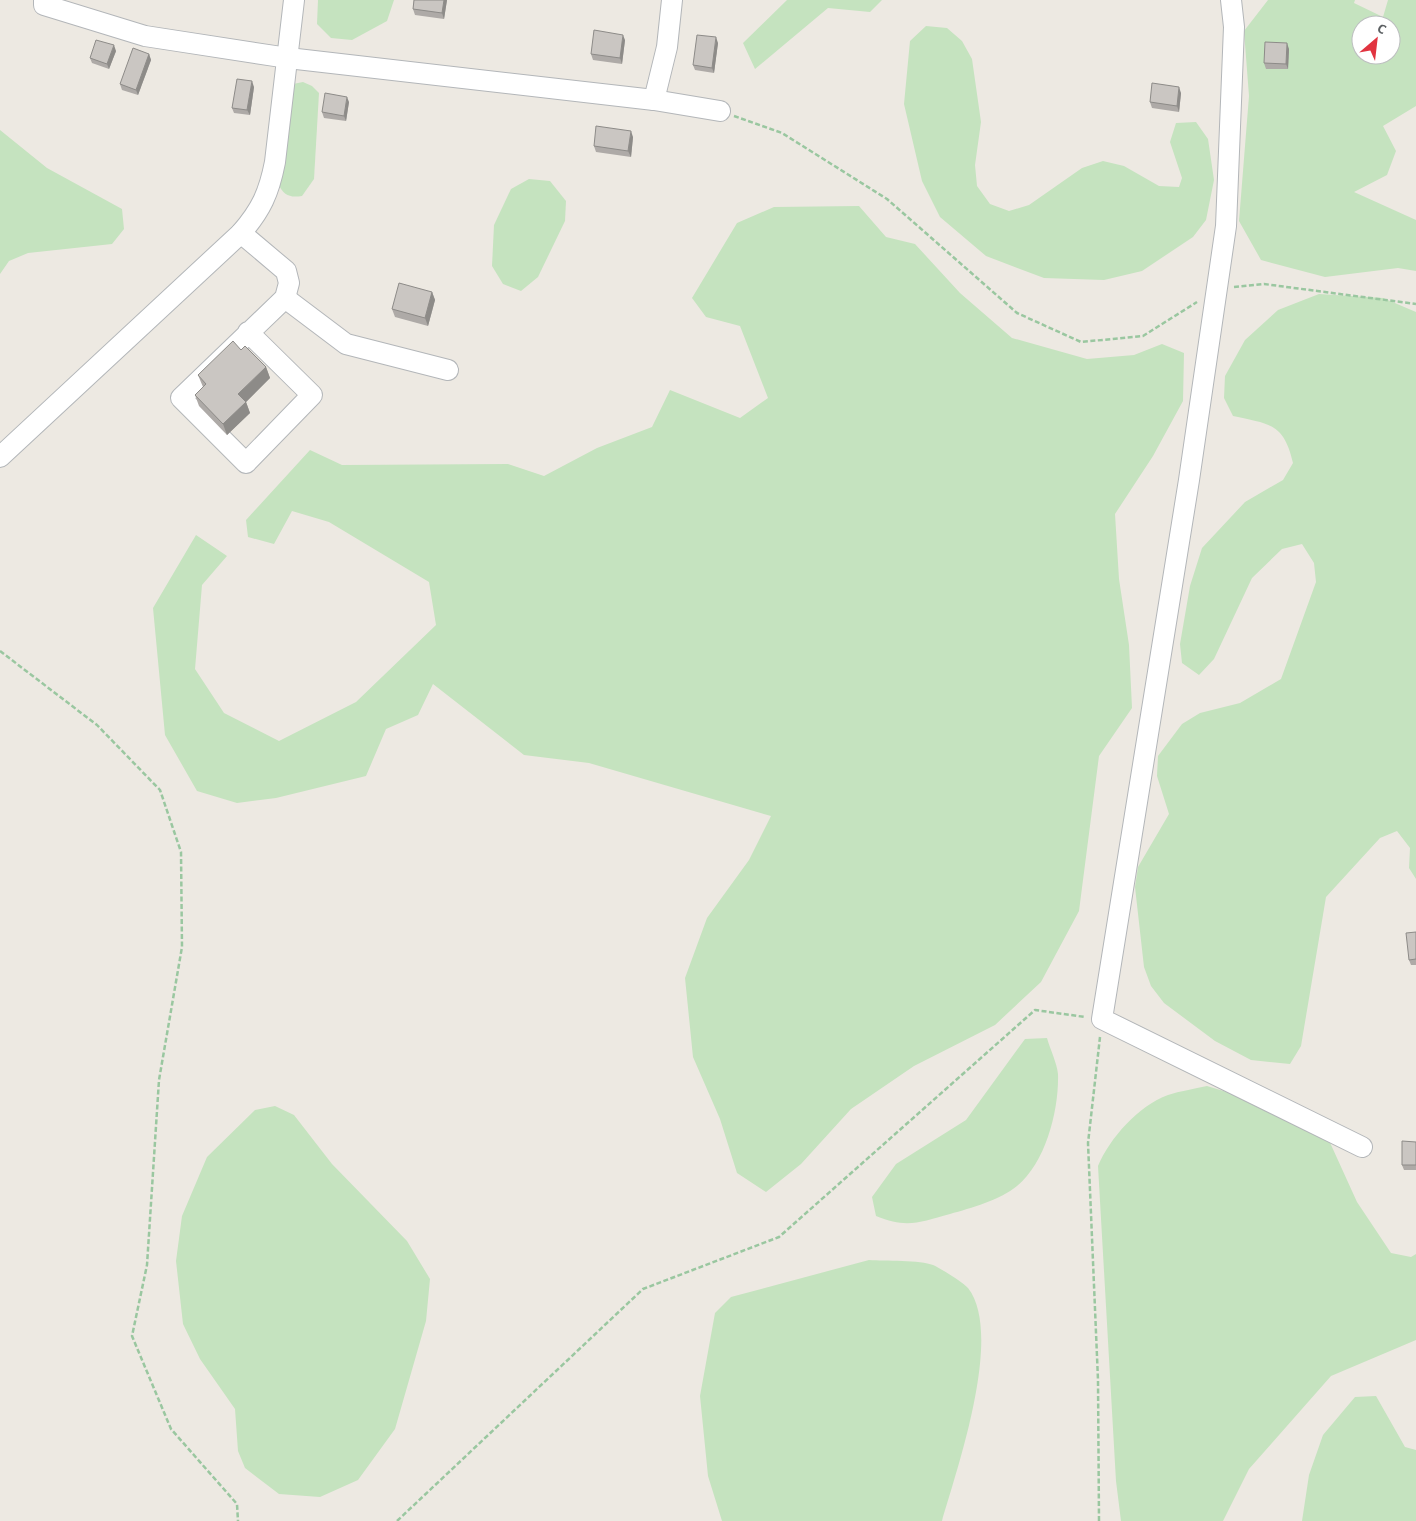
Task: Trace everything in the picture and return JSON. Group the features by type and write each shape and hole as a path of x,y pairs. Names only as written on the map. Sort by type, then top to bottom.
{"street":[{"path":"44,0 44,5 145,36 288,58 654,100 720,111"},
{"path":"0,457 241,233 258,213 270,185 288,58 294,0"},
{"path":"654,100 667,47 672,0"},
{"path":"1231,0 1234,27 1226,226 1102,1019 1362,1148"},
{"path":"241,233 286,271 289,283 285,298 248,332 181,398 246,464 312,395 248,332"},
{"path":"285,298 346,344 448,370"}],"path":[{"path":"720,111 782,133 887,199 1017,313 1081,342 1143,336 1217,289 1264,284 1416,304"},
{"path":"0,651 97,725 160,790 181,852 182,947 159,1080 147,1265 132,1336 171,1429 237,1504 238,1521"},
{"path":"397,1521 644,1289 779,1237 1035,1010 1102,1019 1088,1143 1098,1380 1099,1521"}],"green space":[{"path":"318,0 394,0 387,21 352,40 331,38 317,24"},
{"path":"787,0 882,0 870,12 828,8 755,69 743,43"},
{"path":"1268,0 1355,0 1354,3 1379,15 1351,15 1351,65 1401,65 1401,15 1384,15 1388,0 1416,0 1416,106 1383,126 1396,151 1387,175 1354,192 1416,220 1416,271 1398,268 1325,277 1261,260 1239,221 1249,96 1244,31"},
{"path":"926,26 947,28 962,41 972,59 981,122 975,165 977,186 990,204 1009,211 1029,205 1082,168 1103,161 1124,166 1159,186 1179,187 1182,178 1170,142 1176,123 1196,122 1208,139 1214,180 1206,220 1193,237 1142,271 1104,280 1044,278 986,256 940,217 922,181 904,104 910,41"},
{"path":"303,82 312,86 319,93 314,179 302,196 294,197 282,191 278,184 293,84"},
{"path":"0,130 47,168 122,209 124,229 112,244 28,253 9,261 0,274"},
{"path":"529,179 550,181 566,201 565,221 538,277 521,291 503,284 492,266 494,225 511,189"},
{"path":"859,206 886,237 915,244 960,293 1012,338 1087,359 1134,355 1162,344 1184,353 1183,401 1153,456 1115,514 1119,579 1129,645 1132,708 1099,756 1079,911 1041,982 995,1025 914,1066 851,1109 801,1164 766,1192 737,1173 720,1119 693,1057 685,978 707,918 749,860 771,816 589,763 524,755 433,684 418,715 386,729 366,776 276,798 237,803 197,791 165,735 153,608 196,535 227,556 202,585 195,669 224,713 279,741 356,702 436,625 429,582 329,522 292,511 274,544 248,537 246,520 310,450 342,465 508,464 544,476 597,448 652,427 670,390 740,418 768,398 740,326 706,317 692,298 737,223 774,207"},
{"path":"1319,294 1383,298 1416,312 1416,879 1409,868 1410,848 1397,831 1380,838 1326,897 1301,1046 1290,1064 1251,1060 1215,1041 1164,1003 1151,986 1144,967 1135,887 1138,867 1169,814 1157,776 1158,756 1182,724 1200,713 1240,703 1281,679 1316,582 1314,563 1302,544 1282,549 1252,578 1214,659 1199,675 1182,663 1180,644 1190,586 1202,548 1245,502 1283,480 1293,463 1285,440 1280,433 1265,424 1233,416 1224,398 1225,376 1245,340 1278,310"},
{"path":"1047,1038 1058,1074 1056,1103 1049,1134 1043,1150 1027,1176 1010,1191 994,1199 930,1220 905,1223 876,1216 872,1197 896,1164 966,1120 1025,1039"},
{"path":"1207,1086 1250,1099 1327,1136 1357,1202 1391,1253 1411,1257 1416,1254 1416,1340 1331,1376 1249,1469 1223,1521 1121,1521 1116,1481 1098,1166 1103,1155 1126,1124 1146,1107 1168,1095"},
{"path":"275,1106 294,1115 332,1164 407,1241 430,1279 426,1321 395,1429 358,1480 320,1497 279,1494 245,1468 238,1451 235,1409 200,1359 183,1324 176,1261 182,1216 207,1157 255,1110"},
{"path":"869,1260 911,1261 933,1265 968,1288 978,1309 981,1336 980,1368 966,1437 942,1521 722,1521 708,1476 700,1396 715,1313 731,1297"},
{"path":"1376,1396 1405,1447 1416,1450 1416,1521 1302,1521 1309,1475 1323,1435 1355,1397"}],"building":[{"path":"414,0 444,0 442,13 413,9"},
{"path":"594,30 623,35 620,58 591,54"},
{"path":"697,35 716,37 712,68 693,65"},
{"path":"96,40 114,45 107,64 90,58"},
{"path":"1265,42 1287,43 1286,64 1264,63"},
{"path":"133,48 149,54 136,90 120,84"},
{"path":"237,79 252,81 247,110 232,108"},
{"path":"1152,83 1179,87 1177,106 1150,102"},
{"path":"325,93 347,97 344,116 322,112"},
{"path":"596,126 631,131 628,151 594,146"},
{"path":"399,283 432,292 425,318 392,309"},
{"path":"233,341 241,350 245,346 266,367 238,394 246,402 223,424 195,395 206,384 198,375"},
{"path":"1416,932 1416,959 1409,960 1406,933"},
{"path":"1402,1141 1416,1142 1416,1165 1402,1165"}]}
